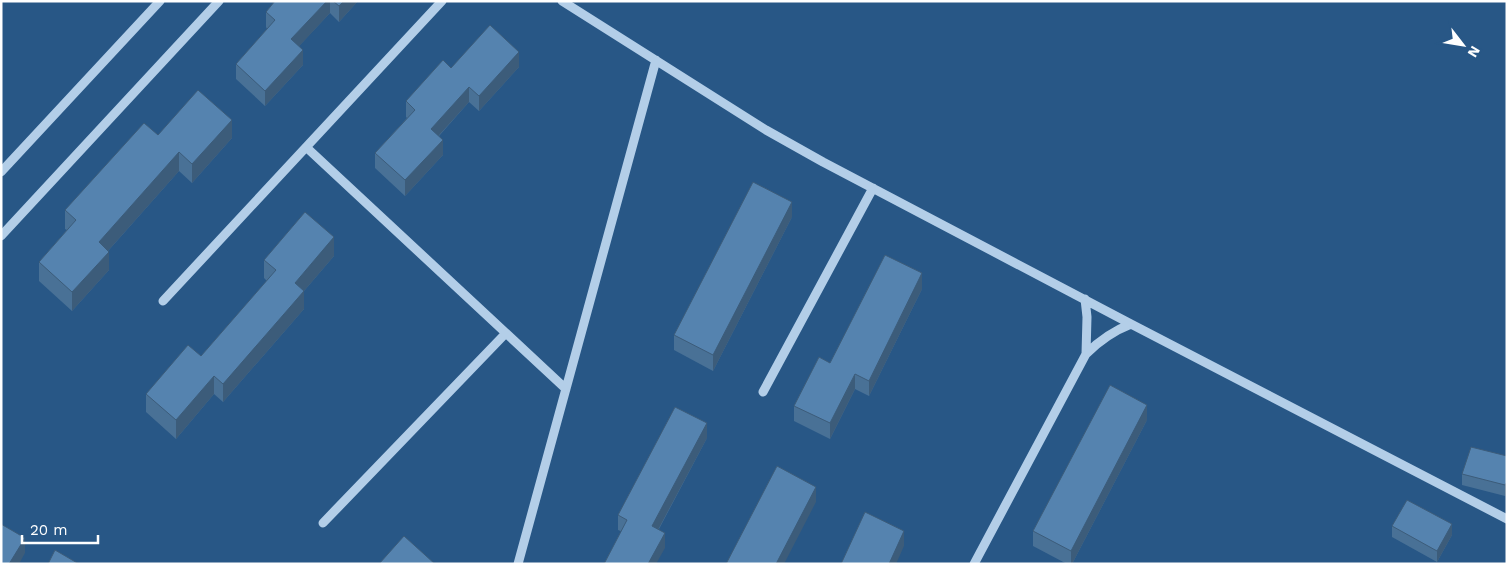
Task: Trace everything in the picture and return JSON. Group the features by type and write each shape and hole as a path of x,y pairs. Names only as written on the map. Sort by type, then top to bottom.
{"street":[{"path":"1,172 160,1"},
{"path":"1,236 219,1"},
{"path":"163,301 442,1"},
{"path":"562,1 766,130 1085,300 1507,519"},
{"path":"518,564 656,60"},
{"path":"306,147 566,389"},
{"path":"763,392 873,188"},
{"path":"1085,300 1087,326 1086,354"},
{"path":"974,564 1086,354 1099,340 1131,324"},
{"path":"323,523 506,333"}],"building":[{"path":"275,1 327,1 291,39 303,50 265,91 236,64 275,20 266,12"},
{"path":"333,1 344,1 339,6"},
{"path":"490,25 519,52 479,96 469,87 431,129 443,140 405,180 375,153 415,110 406,101 443,60 451,68"},
{"path":"198,90 232,120 192,164 179,152 99,242 109,252 72,292 39,262 76,220 65,210 144,123 158,135"},
{"path":"753,182 792,202 713,355 674,335"},
{"path":"305,212 334,237 295,283 304,291 223,384 214,376 176,420 146,394 188,345 201,356 276,270 264,260"},
{"path":"885,255 922,273 869,381 855,374 830,423 794,406 819,357 830,363"},
{"path":"1110,385 1147,405 1071,551 1033,531"},
{"path":"675,407 707,423 652,526 665,533 648,564 604,564 627,520 618,515"},
{"path":"1471,447 1507,456 1507,482 1505,485 1462,474"},
{"path":"777,466 816,487 776,564 726,564"},
{"path":"1407,500 1452,524 1437,551 1392,526"},
{"path":"865,512 904,531 889,564 841,564"},
{"path":"1,524 25,538 9,564 1,564"},
{"path":"404,536 435,564 379,564"},
{"path":"55,550 79,564 48,564"}]}
